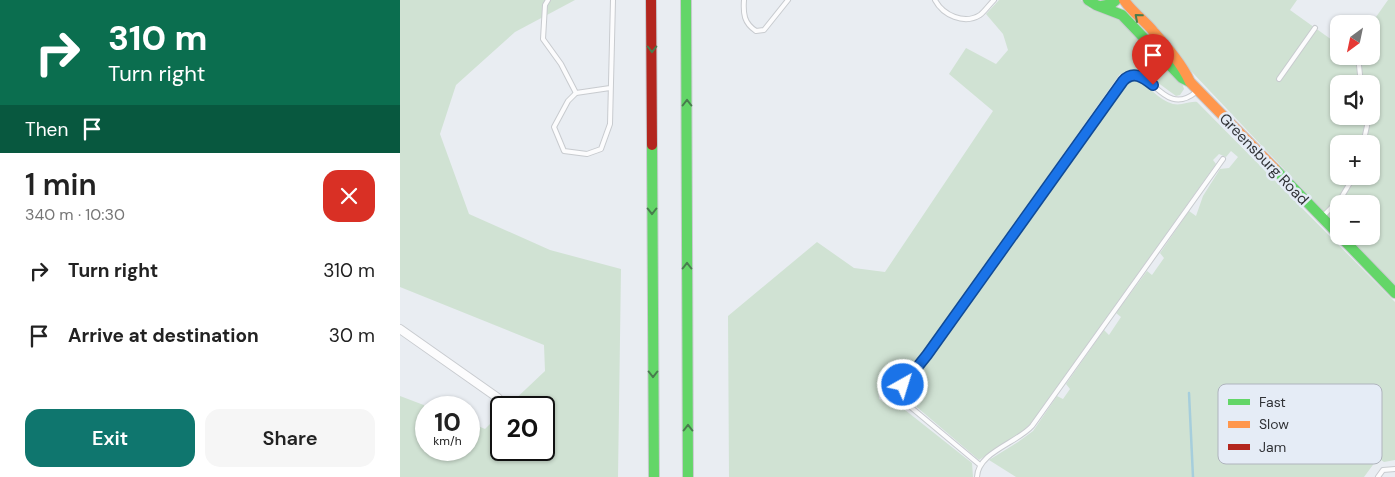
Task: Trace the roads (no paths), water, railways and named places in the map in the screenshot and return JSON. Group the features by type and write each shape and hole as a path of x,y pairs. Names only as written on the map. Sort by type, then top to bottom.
{"main road":[{"path":"651,0 654,477"},
{"path":"686,0 688,477"},
{"name":"Greensburg Road","path":"1088,0 1122,15 1182,78 1190,82 1198,90 1330,226"},
{"path":"1102,6 1116,0"},
{"name":"Greensburg Road","path":"1124,0 1128,8 1153,31 1186,73 1190,82"},
{"name":"Greensburg Road","path":"1348,245 1395,293"}],"street":[{"path":"400,329 495,396"}],"lane":[{"path":"548,0 545,5 543,38 576,93"},
{"path":"610,88 576,93 568,101 554,127 564,151 587,154 601,149 610,124 612,0"},
{"path":"744,0 743,12 748,25 756,31 764,30 788,0"},
{"path":"935,0 938,7 948,14 969,19 980,15 994,0"},
{"path":"1279,79 1315,28"},
{"path":"980,465 901,399 898,394 903,385 927,355 1123,81 1127,77 1135,75 1144,78 1171,99 1178,101 1189,98 1198,90"},
{"path":"977,477 980,465 992,454 1027,432 1032,426 1223,160"},
{"path":"1321,217 1341,198 1349,185"},
{"path":"1378,477 1383,470 1395,469"}],"waterway":[{"path":"1189,393 1193,477"}]}
